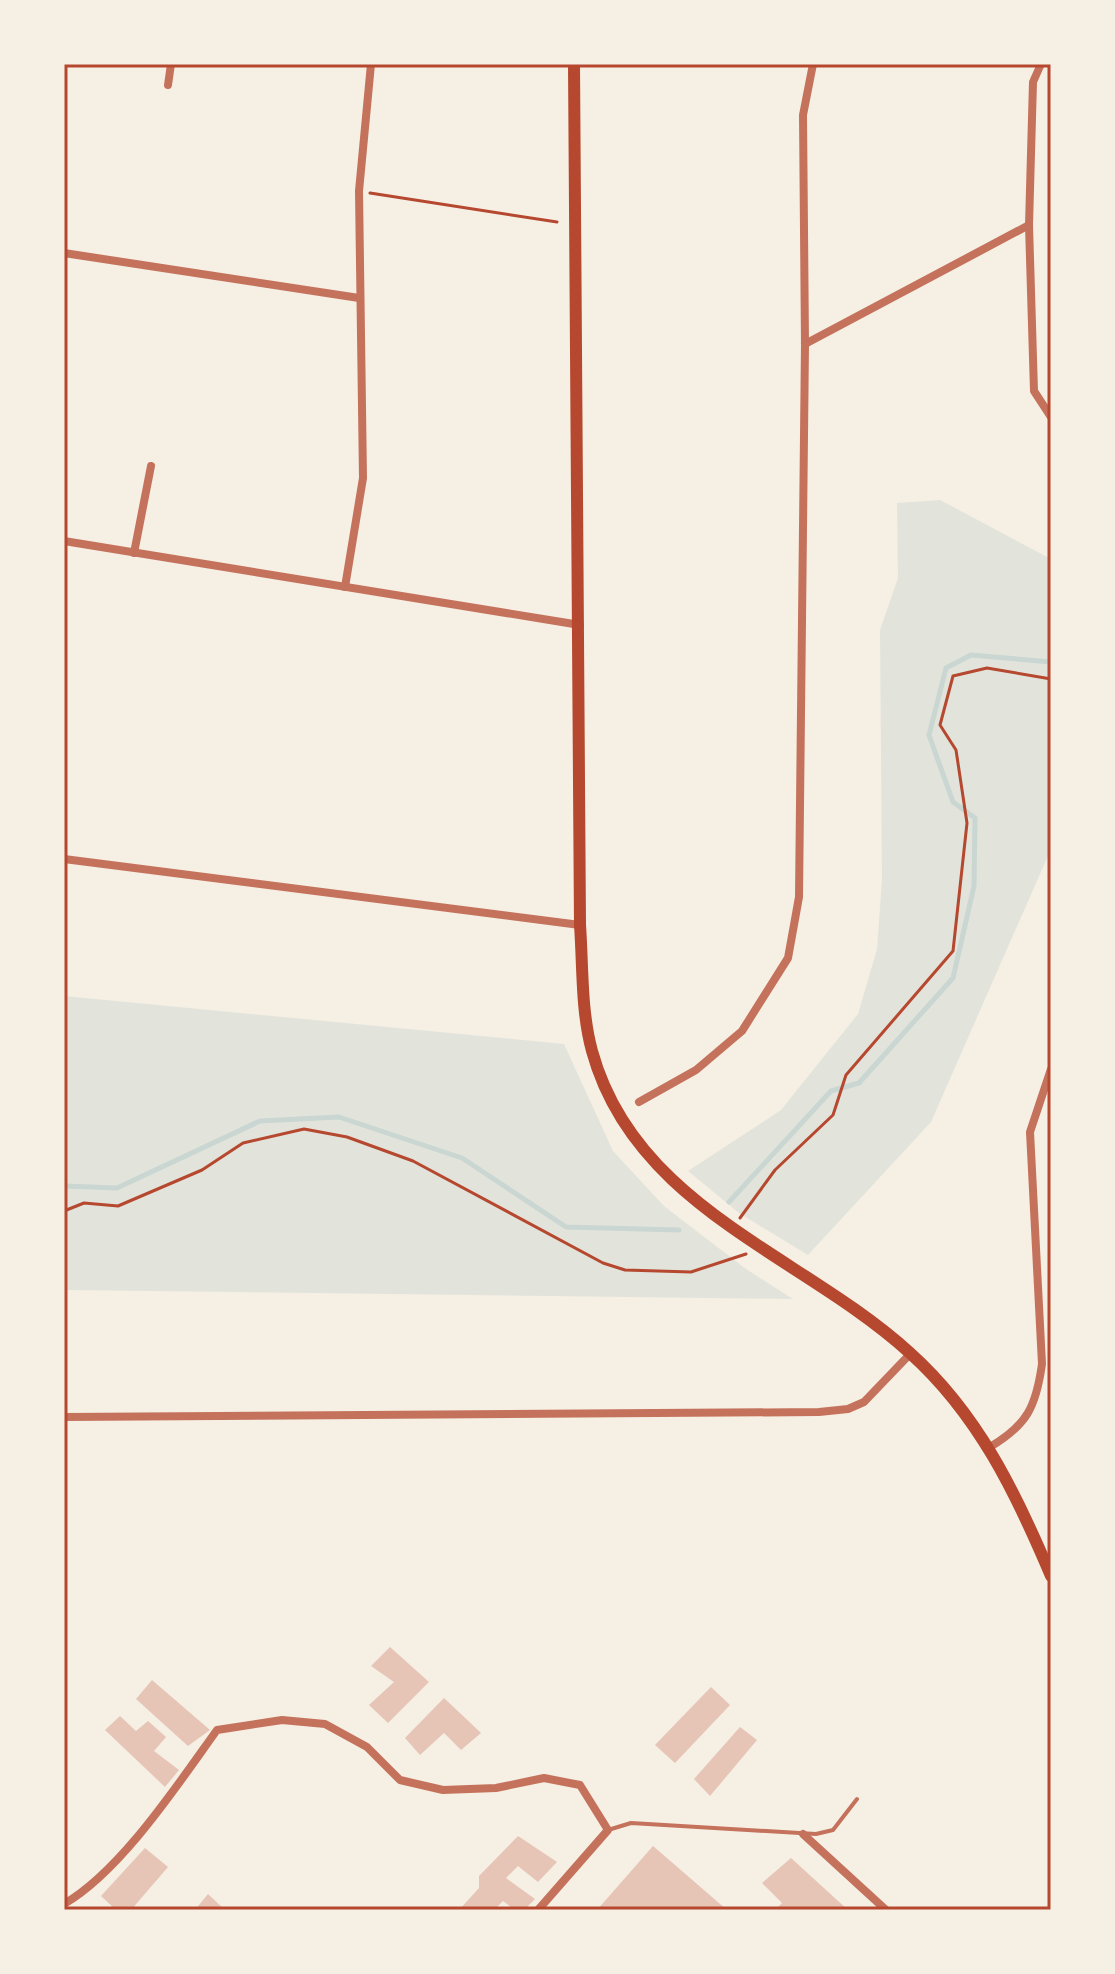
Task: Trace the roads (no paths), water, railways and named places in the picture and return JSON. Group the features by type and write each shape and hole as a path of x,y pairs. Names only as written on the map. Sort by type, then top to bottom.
{"main road":[{"path":"574,64 580,925 585,1010 592,1052 617,1108 654,1161 732,1229 847,1301 911,1353 967,1414 990,1447 1025,1514 1051,1576"}],"street":[{"path":"168,85 171,64"},
{"path":"345,587 363,478 359,191 371,64"},
{"path":"639,1102 696,1070 742,1031 788,958 799,897 805,344 803,115 813,64"},
{"path":"1041,64 1033,82 1029,225 1034,391 1051,417"},
{"path":"805,344 1029,225"},
{"path":"64,253 359,298"},
{"path":"134,553 151,466"},
{"path":"64,541 580,625"},
{"path":"64,859 580,925"},
{"path":"990,1447 1011,1434 1030,1412 1039,1385 1042,1364 1030,1132 1051,1069"},
{"path":"64,1417 790,1414 848,1409 864,1402 911,1353"},
{"path":"64,1904 88,1890 128,1845 170,1795 217,1730 282,1720 325,1724 367,1747 400,1780 443,1790 496,1788 544,1778 580,1785 608,1830 538,1910"},
{"path":"803,1834 886,1910"}],"lane":[{"path":"608,1830 631,1823 803,1834 833,1830 857,1799"}],"waterway":[{"path":"729,1202 831,1091 859,1083 953,978 974,886 975,818 953,802 929,735 946,668 971,655 1051,662"},
{"path":"64,1186 117,1188 260,1121 339,1117 462,1158 566,1227 679,1230"}]}
